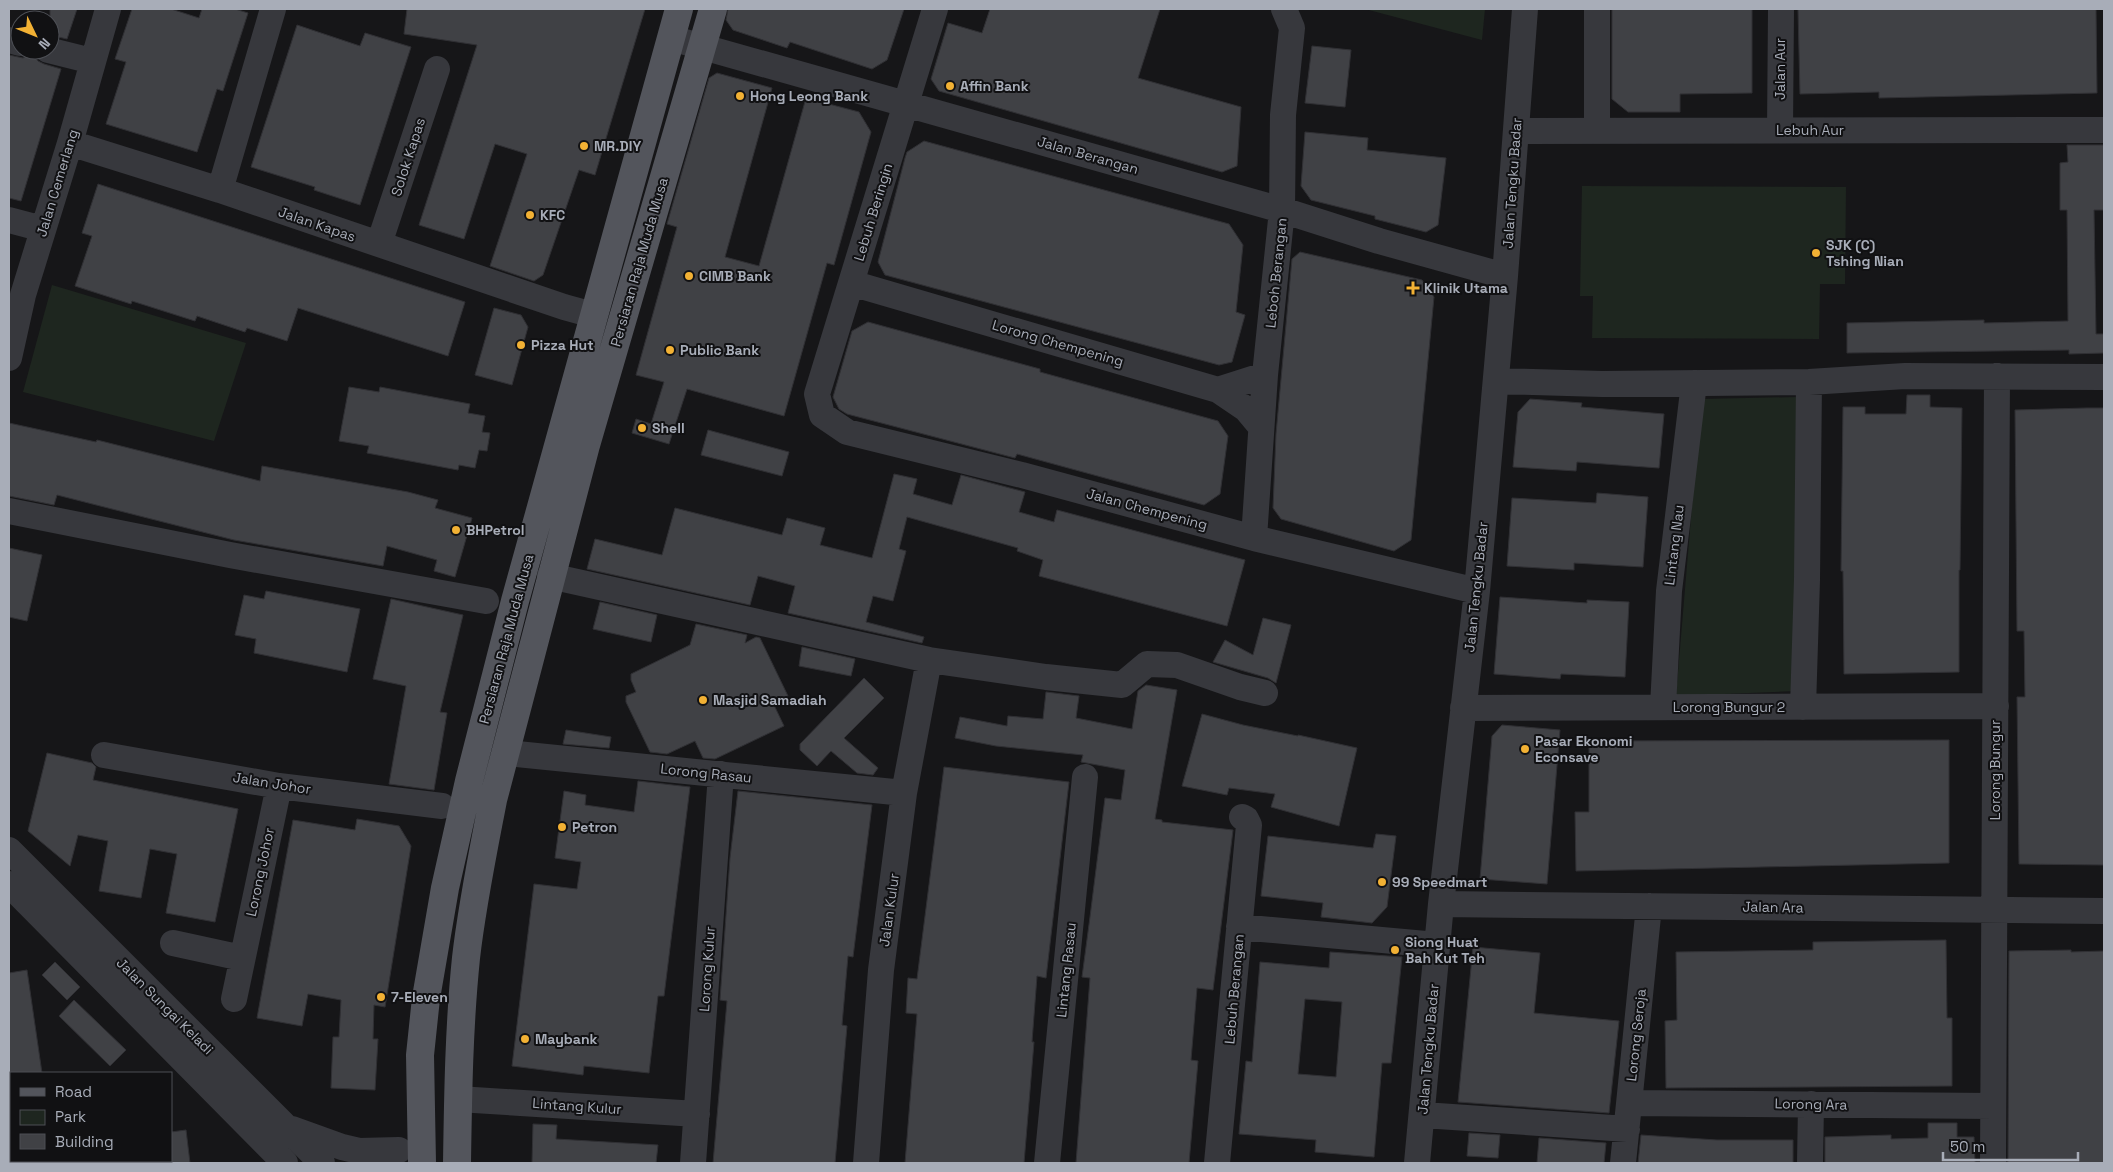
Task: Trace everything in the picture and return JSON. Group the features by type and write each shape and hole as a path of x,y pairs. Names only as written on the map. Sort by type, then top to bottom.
{"main road":[{"name":"Persiaran Raja Muda Musa","path":"410,1157 426,998 445,888 469,781 515,601 679,9"},
{"name":"Persiaran Raja Muda Musa","path":"457,1163 459,1041 466,957 483,851 494,800 550,576 586,445 702,45 707,10"}],"street":[{"name":"Jalan Cemerlang","path":"9,358 16,293 43,229 70,143 108,9"},
{"path":"220,190 273,9"},
{"name":"Lebuh Beringin","path":"822,415 817,394 935,9"},
{"name":"Leboh Berangan","path":"1254,538 1265,376 1282,210 1283,116 1292,28 1284,9"},
{"name":"Jalan Tengku Badar","path":"1417,1163 1441,904 1477,591 1505,276 1525,9"},
{"path":"1597,9 1597,130"},
{"name":"Jalan Aur","path":"1780,130 1781,9"},
{"name":"Jalan Berangan","path":"671,38 702,45 1282,210 1379,241 1505,276"},
{"path":"60,53 92,61"},
{"name":"Solok Kapas","path":"379,244 437,70"},
{"name":"Lebuh Aur","path":"1516,131 2104,130"},
{"name":"Jalan Kapas","path":"70,143 220,190 564,307 593,315"},
{"path":"9,220 43,229"},
{"name":"Lorong Chempening","path":"851,284 1218,390"},
{"path":"1218,390 1265,376"},
{"path":"1496,381 1602,384 1809,382 1905,376 2104,377"},
{"name":"Lorong Bungur","path":"1993,1163 1997,376"},
{"path":"1802,707 1807,580 1809,382"},
{"name":"Lintang Nau","path":"1663,707 1669,591 1694,383"},
{"path":"1218,390 1246,409 1261,427"},
{"name":"Jalan Chempening","path":"822,415 847,432 1022,475 1254,538 1477,591"},
{"path":"9,511 230,555 486,601"},
{"path":"550,576 929,660 1046,678 1122,685 1147,664 1178,665 1240,687 1265,693"},
{"name":"Jalan Kulur","path":"866,1163 881,970 904,793 929,660"},
{"name":"Lorong Bungur 2","path":"1463,708 1996,706"},
{"name":"Lorong Rasau","path":"507,753 904,793"},
{"name":"Jalan Johor","path":"104,755 280,786 442,806"},
{"name":"Lorong Kulur","path":"693,1163 721,774"},
{"name":"Lintang Rasau","path":"1047,1163 1085,776"},
{"name":"Lorong Johor","path":"234,999 280,786"},
{"name":"Lebuh Berangan","path":"1217,1163 1248,825 1246,819 1242,817"},
{"name":"Jalan Sungai Keladi","path":"9,850 322,1163"},
{"name":"Jalan Sungai Keladi","path":"9,884 285,1163"},
{"name":"Jalan Ara","path":"1441,904 2104,911"},
{"name":"Lorong Seroja","path":"1623,1163 1649,906"},
{"path":"1239,927 1438,945"},
{"path":"173,943 242,958"},
{"name":"Lintang Kulur","path":"458,1098 697,1114"},
{"name":"Lorong Ara","path":"1629,1103 1993,1106"},
{"path":"1810,1163 1811,1104"},
{"path":"1422,1114 1627,1129"},
{"path":"286,1128 342,1148 410,1157"}],"green space":[{"path":"1365,9 1485,9 1482,40"},
{"path":"1582,186 1846,187 1845,284 1820,284 1819,339 1592,338 1593,296 1580,296"},
{"path":"52,285 246,343 214,441 23,392"},
{"path":"1797,397 1795,691 1676,696 1701,399"}],"building":[{"path":"77,9 67,39 60,37 60,10 50,10"},
{"path":"132,9 171,9 199,18 202,9 235,9 248,13 223,91 217,89 197,152 106,124 126,62 115,59"},
{"path":"407,9 645,9 595,175 579,170 543,275 534,281 490,266 527,154 495,144 464,239 419,225 477,45 404,34"},
{"path":"728,9 904,9 887,60 872,69 790,42 787,48 733,30 726,20"},
{"path":"990,9 1160,9 1138,78 1241,107 1237,166 1222,172 939,91 931,79 948,23 982,33"},
{"path":"1612,9 1752,9 1752,93 1680,94 1680,112 1628,112 1612,99"},
{"path":"1798,9 2096,9 2097,93 1879,98 1879,92 1800,94"},
{"path":"297,25 360,46 365,33 411,47 360,205 314,190 315,187 251,167"},
{"path":"1312,46 1351,50 1345,107 1305,103"},
{"path":"9,55 10,60 37,60 61,69 21,201 9,198"},
{"path":"717,73 772,88 725,257 759,266 806,98 859,112 871,132 834,265 827,263 784,416 687,389 669,444 632,433 636,419 651,424 664,382 636,375 677,227 667,224 709,78"},
{"path":"1305,132 1368,138 1367,150 1446,158 1438,225 1426,232 1375,219 1375,216 1311,200 1301,186"},
{"path":"924,141 1229,224 1243,245 1236,312 1245,315 1232,362 1219,365 885,275 878,262 905,158 907,152"},
{"path":"2067,145 2104,145 2104,210 2094,210 2096,334 2104,334 2104,353 2069,354 2069,350 1847,353 1847,323 1984,320 1984,323 2068,321 2067,210 2060,210 2060,163 2068,162"},
{"path":"98,184 465,302 448,356 298,308 287,341 247,328 245,332 197,316 195,321 132,301 131,304 75,286 92,236 82,233"},
{"path":"1300,252 1422,280 1434,297 1411,540 1394,551 1281,519 1273,508 1276,434 1292,259"},
{"path":"494,308 521,315 528,327 512,385 475,375"},
{"path":"868,322 1040,369 1040,372 1218,421 1228,436 1220,494 1204,505 1017,454 1015,458 847,414 839,409 833,397 852,331"},
{"path":"349,387 379,392 380,387 470,404 468,413 485,416 482,432 490,433 487,451 479,450 475,468 459,465 458,470 367,453 369,446 339,441"},
{"path":"1907,395 1930,395 1930,407 1962,408 1959,672 1844,674 1843,571 1841,571 1843,407 1865,407 1865,414 1906,414"},
{"path":"1530,399 1582,403 1581,407 1664,414 1659,468 1577,462 1576,471 1513,467 1518,412"},
{"path":"2104,408 2104,865 2019,864 2017,697 2025,697 2024,631 2017,631 2015,410"},
{"path":"9,423 96,442 97,440 260,481 262,466 408,492 438,500 435,508 472,518 455,577 434,571 437,560 387,546 383,566 234,540 57,495 54,505 9,496"},
{"path":"708,430 789,452 782,476 701,455"},
{"path":"894,474 917,479 913,494 952,505 961,475 1025,492 1019,512 1054,522 1057,510 1245,560 1227,626 1039,576 1043,560 1017,551 1018,548 907,517 899,549 906,551 893,601 873,596 866,622 924,637 922,643 788,613 795,586 758,576 750,605 587,569 595,539 662,555 675,508 782,535 787,518 825,528 820,545 872,558"},
{"path":"1597,493 1648,497 1643,567 1574,563 1574,570 1507,566 1512,498 1596,503"},
{"path":"9,548 42,555 27,621 9,617"},
{"path":"266,591 360,609 347,672 254,653 256,639 235,635 244,595 264,599"},
{"path":"1500,597 1587,603 1587,600 1629,602 1625,677 1561,674 1560,679 1494,674"},
{"path":"391,599 463,615 440,712 447,713 434,790 389,784 406,686 373,679"},
{"path":"600,602 657,615 651,642 593,629"},
{"path":"1263,618 1291,625 1276,683 1268,678 1213,662 1225,640 1253,655"},
{"name":"Masjid Samadiah","path":"696,624 747,635 745,643 756,637 760,638 788,696 773,703 784,726 715,759 703,758 695,741 667,754 650,752 626,702 626,696 636,692 631,680 631,674 690,645"},
{"path":"802,647 855,659 851,676 799,666"},
{"path":"864,678 884,698 844,738 878,768 873,775 857,773 831,751 817,766 800,750 800,744"},
{"path":"1146,685 1177,690 1155,819 1162,820 1162,822 1233,830 1213,990 1197,988 1191,1060 1198,1061 1189,1163 1076,1163 1090,978 1082,977 1105,798 1121,800 1125,770 1081,762 1083,755 996,746 955,738 960,717 1007,726 1008,716 1043,719 1046,692 1079,696 1076,718 1132,729 1138,691"},
{"path":"1202,714 1243,725 1357,748 1339,826 1271,807 1275,794 1229,788 1227,795 1182,786"},
{"path":"1502,725 1560,730 1547,884 1480,879 1492,736"},
{"path":"566,730 611,737 609,748 563,744"},
{"path":"1949,740 1949,863 1576,871 1575,812 1589,812 1589,741"},
{"path":"47,753 92,763 96,767 93,780 238,809 215,922 166,913 177,854 150,849 141,898 99,891 108,841 78,835 70,866 28,831"},
{"path":"944,767 1069,782 1046,978 1037,976 1032,1042 1034,1042 1024,1163 905,1163 917,1014 906,1013 908,978 917,979"},
{"path":"638,781 690,787 664,996 658,996 649,1073 584,1066 583,1075 512,1066 534,884 577,889 581,862 555,858 564,791 586,795 585,805 634,812"},
{"path":"738,791 872,805 853,957 848,956 842,1025 847,1026 835,1163 713,1163 727,1001 720,1000 730,858"},
{"path":"357,819 399,826 411,846 385,1007 374,1005 373,1039 378,1039 375,1090 331,1088 333,1037 339,1037 341,1000 308,994 302,1026 257,1018 293,820 355,830"},
{"path":"1376,834 1396,836 1387,907 1372,923 1321,917 1323,903 1261,896 1268,836 1373,848"},
{"path":"1946,940 1947,1018 1952,1018 1952,1086 1666,1088 1665,1021 1677,1020 1676,952 1813,950 1813,942"},
{"path":"1473,947 1540,953 1534,1013 1619,1021 1609,1113 1458,1102"},
{"path":"2071,950 2071,952 2104,951 2104,1163 2008,1163 2009,951"},
{"path":"1330,952 1402,957 1391,1063 1382,1063 1374,1157 1315,1152 1316,1140 1239,1134 1246,1061 1252,1062 1260,962 1329,968","holes":["1305,999 1342,1002 1336,1077 1298,1074"]},
{"path":"55,962 80,987 67,1000 42,975"},
{"path":"27,970 42,1072 9,1073 9,973"},
{"path":"74,1000 126,1050 110,1066 59,1016"},
{"path":"1928,1123 1957,1123 1957,1137 1974,1137 1975,1163 1825,1163 1825,1137 1891,1135 1891,1139 1928,1138"},
{"path":"533,1124 557,1125 556,1139 658,1145 656,1163 532,1163"},
{"path":"186,1130 190,1163 171,1163 172,1132"},
{"path":"1469,1133 1500,1135 1498,1158 1467,1156"},
{"path":"1641,1135 1717,1140 1793,1140 1793,1163 1638,1163"},
{"path":"1539,1138 1606,1143 1604,1163 1537,1163"}],"place":[{"name":"Affin Bank","path":"950,86"},
{"name":"Hong Leong Bank","path":"740,96"},
{"name":"MR.DIY","path":"584,146"},
{"name":"KFC","path":"530,215"},
{"name":"SJK (C) Tshing Nian","path":"1816,253"},
{"name":"CIMB Bank","path":"689,276"},
{"name":"Klinik Utama","path":"1413,288"},
{"name":"Pizza Hut","path":"521,345"},
{"name":"Public Bank","path":"670,350"},
{"name":"Shell","path":"642,428"},
{"name":"BHPetrol","path":"456,530"},
{"name":"Masjid Samadiah","path":"703,700"},
{"name":"Pasar Ekonomi Econsave","path":"1525,749"},
{"name":"Petron","path":"562,827"},
{"name":"99 Speedmart","path":"1382,882"},
{"name":"Siong Huat Bah Kut Teh","path":"1395,950"},
{"name":"7-Eleven","path":"381,997"},
{"name":"Maybank","path":"525,1039"}]}
